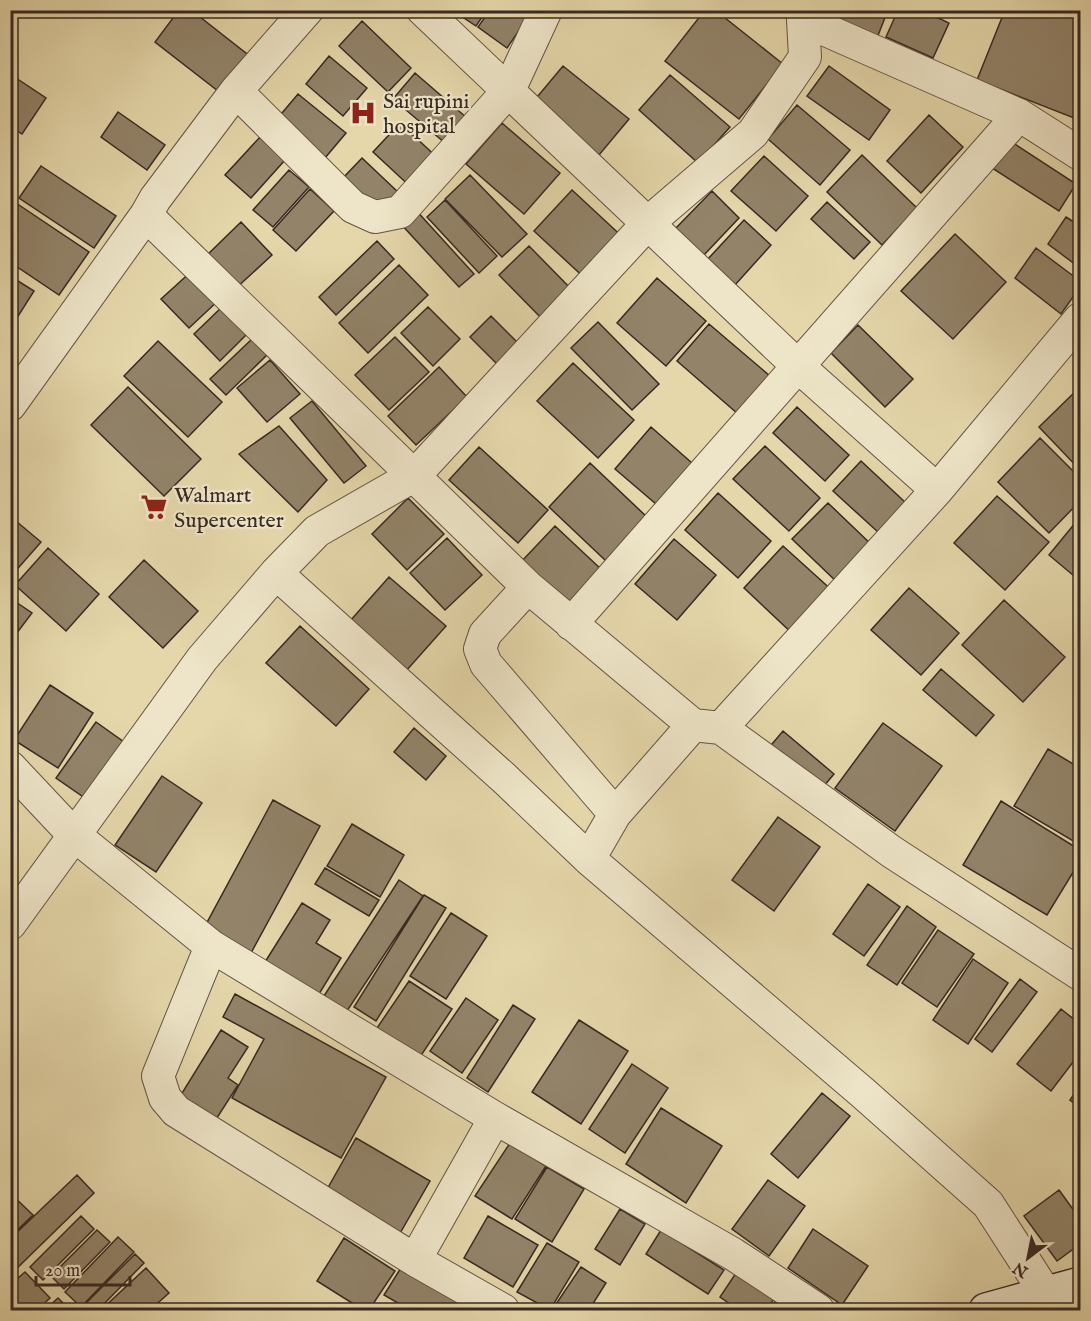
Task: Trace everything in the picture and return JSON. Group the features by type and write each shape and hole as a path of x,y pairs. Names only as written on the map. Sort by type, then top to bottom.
{"street":[{"path":"10,405 146,215 155,199 236,91 307,10"},
{"path":"423,10 649,222 799,367 937,490"},
{"path":"236,91 353,207 375,216 400,212 509,90 546,10"},
{"path":"10,924 202,659 276,573 317,531 415,475 649,222 753,133 805,57 805,15 1019,115 1080,154"},
{"path":"571,624 1019,115"},
{"path":"146,215 528,587 571,624 707,727 892,852 1080,974"},
{"path":"589,859 615,814 707,727 937,490 1080,319"},
{"path":"276,573 495,770 589,859 863,1093 988,1204 1049,1303"},
{"path":"528,587 485,634 480,649 486,664 615,814"},
{"path":"10,767 73,834 212,946 495,1118 733,1254 818,1311"},
{"path":"212,946 158,1076 165,1098 176,1111 502,1311"},
{"path":"416,1260 495,1118"},
{"path":"986,1311 1049,1303 1080,1284"}],"building":[{"path":"179,10 191,10 256,61 227,98 155,42"},
{"path":"452,10 487,10 476,26"},
{"path":"490,10 533,10 507,48 478,27"},
{"path":"705,10 715,10 783,64 739,119 665,61"},
{"path":"844,10 888,10 877,38 839,23"},
{"path":"898,10 922,10 949,23 933,58 886,37"},
{"path":"1005,10 1063,10 1080,20 1079,120 977,80"},
{"path":"362,21 411,68 388,92 339,46"},
{"path":"329,56 367,88 343,116 306,84"},
{"path":"563,66 629,119 599,155 533,102"},
{"path":"829,66 890,110 869,140 807,96"},
{"path":"415,73 467,118 445,143 393,99"},
{"path":"10,74 46,98 22,134 10,126"},
{"path":"670,75 730,127 698,163 639,110"},
{"path":"298,94 346,133 325,158 277,119"},
{"path":"797,105 850,150 820,185 768,139"},
{"path":"118,112 165,145 147,170 101,137"},
{"path":"929,115 963,147 921,193 887,161"},
{"path":"400,123 441,161 414,190 373,152"},
{"path":"502,123 560,173 524,214 466,164"},
{"path":"260,137 285,160 251,198 225,175"},
{"path":"1007,139 1076,184 1059,211 989,166"},
{"path":"862,155 917,208 882,245 827,192"},
{"path":"764,156 808,196 776,231 731,191"},
{"path":"362,158 400,194 380,214 342,179"},
{"path":"41,166 116,216 94,248 19,198"},
{"path":"289,170 309,187 273,227 253,210"},
{"path":"470,175 527,234 502,257 445,199"},
{"path":"310,189 334,211 296,251 273,230"},
{"path":"572,190 628,242 590,283 534,231"},
{"path":"712,191 739,218 703,256 675,229"},
{"path":"10,199 89,252 59,295 10,262"},
{"path":"445,200 497,256 479,273 427,217"},
{"path":"827,202 870,242 854,259 811,219"},
{"path":"414,208 474,274 459,287 399,222"},
{"path":"1066,217 1080,226 1080,268 1048,244"},
{"path":"744,220 771,245 735,285 707,260"},
{"path":"241,222 272,255 233,291 203,259"},
{"path":"955,234 1006,282 953,339 901,291"},
{"path":"377,241 394,259 336,315 319,297"},
{"path":"529,246 577,295 547,324 499,275"},
{"path":"1036,248 1080,281 1080,287 1061,314 1015,278"},
{"path":"399,265 428,295 368,353 339,323"},
{"path":"194,269 221,298 189,328 161,299"},
{"path":"10,276 34,291 10,329"},
{"path":"657,278 706,321 666,366 617,323"},
{"path":"225,304 251,330 220,361 194,334"},
{"path":"428,307 460,339 433,366 401,333"},
{"path":"491,316 522,347 501,368 470,337"},
{"path":"598,322 659,384 632,410 571,348"},
{"path":"709,324 770,376 738,414 677,361"},
{"path":"858,325 913,379 885,407 831,353"},
{"path":"395,337 429,372 389,410 355,375"},
{"path":"253,338 268,354 226,395 210,379"},
{"path":"158,341 222,402 188,437 124,376"},
{"path":"270,360 300,394 267,422 237,388"},
{"path":"573,363 634,420 598,458 537,401"},
{"path":"439,367 467,397 416,445 388,416"},
{"path":"128,387 201,459 164,496 91,425"},
{"path":"1080,387 1080,470 1039,427"},
{"path":"312,401 366,466 344,483 290,418"},
{"path":"797,407 849,455 825,481 773,433"},
{"path":"279,426 327,480 298,512 239,454"},
{"path":"651,427 692,463 656,504 615,469"},
{"path":"1040,438 1080,478 1080,501 1049,533 998,482"},
{"path":"765,446 820,498 789,531 733,479"},
{"path":"479,447 548,510 518,543 449,480"},
{"path":"861,461 906,503 879,533 833,491"},
{"path":"590,463 648,518 606,561 549,507"},
{"path":"718,493 771,541 738,578 685,530"},
{"path":"997,496 1049,542 1005,590 954,543"},
{"path":"408,498 444,534 407,570 372,534"},
{"path":"828,503 875,548 840,585 792,539"},
{"path":"10,516 41,542 12,575 10,574"},
{"path":"1080,517 1080,581 1049,555"},
{"path":"555,526 603,571 569,607 521,562"},
{"path":"447,538 482,575 445,610 410,573"},
{"path":"674,539 716,575 677,620 635,584"},
{"path":"783,546 835,593 795,636 744,588"},
{"path":"48,548 99,594 66,631 15,585"},
{"path":"144,560 198,611 163,648 109,597"},
{"path":"389,577 446,626 406,671 350,621"},
{"path":"909,588 959,633 921,675 871,630"},
{"path":"10,598 32,613 10,642"},
{"path":"1004,600 1065,657 1023,702 962,645"},
{"path":"300,626 369,689 336,726 266,663"},
{"path":"941,669 994,715 976,736 923,690"},
{"path":"50,685 93,713 58,768 14,740"},
{"path":"96,722 131,747 92,803 56,778"},
{"path":"883,723 942,766 895,831 835,788"},
{"path":"414,728 446,756 426,780 394,752"},
{"path":"783,731 834,774 818,793 767,750"},
{"path":"1048,749 1080,768 1080,845 1014,806"},
{"path":"162,776 202,803 156,872 115,845"},
{"path":"273,800 320,826 251,953 204,928"},
{"path":"1001,801 1080,850 1080,861 1047,915 963,865"},
{"path":"778,817 820,847 774,911 732,880"},
{"path":"352,824 404,855 380,897 327,866"},
{"path":"325,868 379,900 369,916 315,884"},
{"path":"399,880 423,896 345,1014 322,999"},
{"path":"868,884 900,907 864,956 833,934"},
{"path":"424,895 446,908 376,1021 354,1007"},
{"path":"302,903 330,920 316,943 341,958 319,994 265,962"},
{"path":"907,906 936,927 897,985 867,965"},
{"path":"451,913 487,936 446,999 410,976"},
{"path":"938,930 974,954 937,1007 902,983"},
{"path":"973,959 1008,983 968,1044 933,1020"},
{"path":"1020,979 1037,992 992,1052 975,1039"},
{"path":"409,981 452,1009 420,1057 377,1028"},
{"path":"235,994 386,1077 341,1158 232,1098 264,1039 223,1017"},
{"path":"466,998 498,1020 462,1073 430,1051"},
{"path":"513,1005 535,1019 488,1092 467,1078"},
{"path":"1061,1009 1080,1024 1080,1053 1051,1091 1017,1064"},
{"path":"579,1020 628,1051 581,1124 532,1092"},
{"path":"221,1030 248,1047 228,1078 238,1085 215,1121 179,1098"},
{"path":"632,1064 668,1088 625,1153 589,1129"},
{"path":"1080,1085 1080,1108 1070,1100"},
{"path":"822,1093 850,1116 798,1178 771,1154"},
{"path":"661,1108 722,1146 686,1203 626,1164"},
{"path":"356,1138 430,1181 399,1235 325,1193"},
{"path":"510,1143 546,1166 512,1219 475,1196"},
{"path":"547,1167 584,1189 552,1242 515,1219"},
{"path":"77,1175 94,1193 10,1275 10,1239"},
{"path":"768,1180 805,1206 769,1256 732,1229"},
{"path":"1059,1190 1080,1219 1080,1244 1057,1261 1024,1216"},
{"path":"10,1193 33,1215 10,1237"},
{"path":"620,1209 645,1224 620,1265 595,1249"},
{"path":"81,1216 94,1229 43,1280 30,1267"},
{"path":"488,1216 538,1245 513,1287 464,1258"},
{"path":"813,1229 868,1266 842,1305 788,1268"},
{"path":"97,1230 110,1242 64,1289 51,1276"},
{"path":"661,1230 724,1270 708,1294 646,1254"},
{"path":"118,1237 134,1252 81,1307 65,1292"},
{"path":"344,1238 395,1271 369,1310 363,1310 317,1281"},
{"path":"547,1243 579,1262 550,1310 517,1292"},
{"path":"135,1254 144,1263 98,1310 81,1308"},
{"path":"404,1263 482,1310 410,1310 384,1295"},
{"path":"581,1267 606,1283 589,1310 552,1310"},
{"path":"146,1268 169,1293 150,1310 101,1310"},
{"path":"25,1272 50,1298 37,1310 19,1310 10,1301 10,1285"},
{"path":"736,1273 774,1299 766,1310 739,1310 720,1297"},
{"path":"58,1298 70,1310 45,1310"},
{"path":"776,1300 792,1310 769,1310"}],"place":[{"name":"Sai rupini hospital","path":"363,113"},
{"name":"Walmart Supercenter","path":"154,507"}]}
